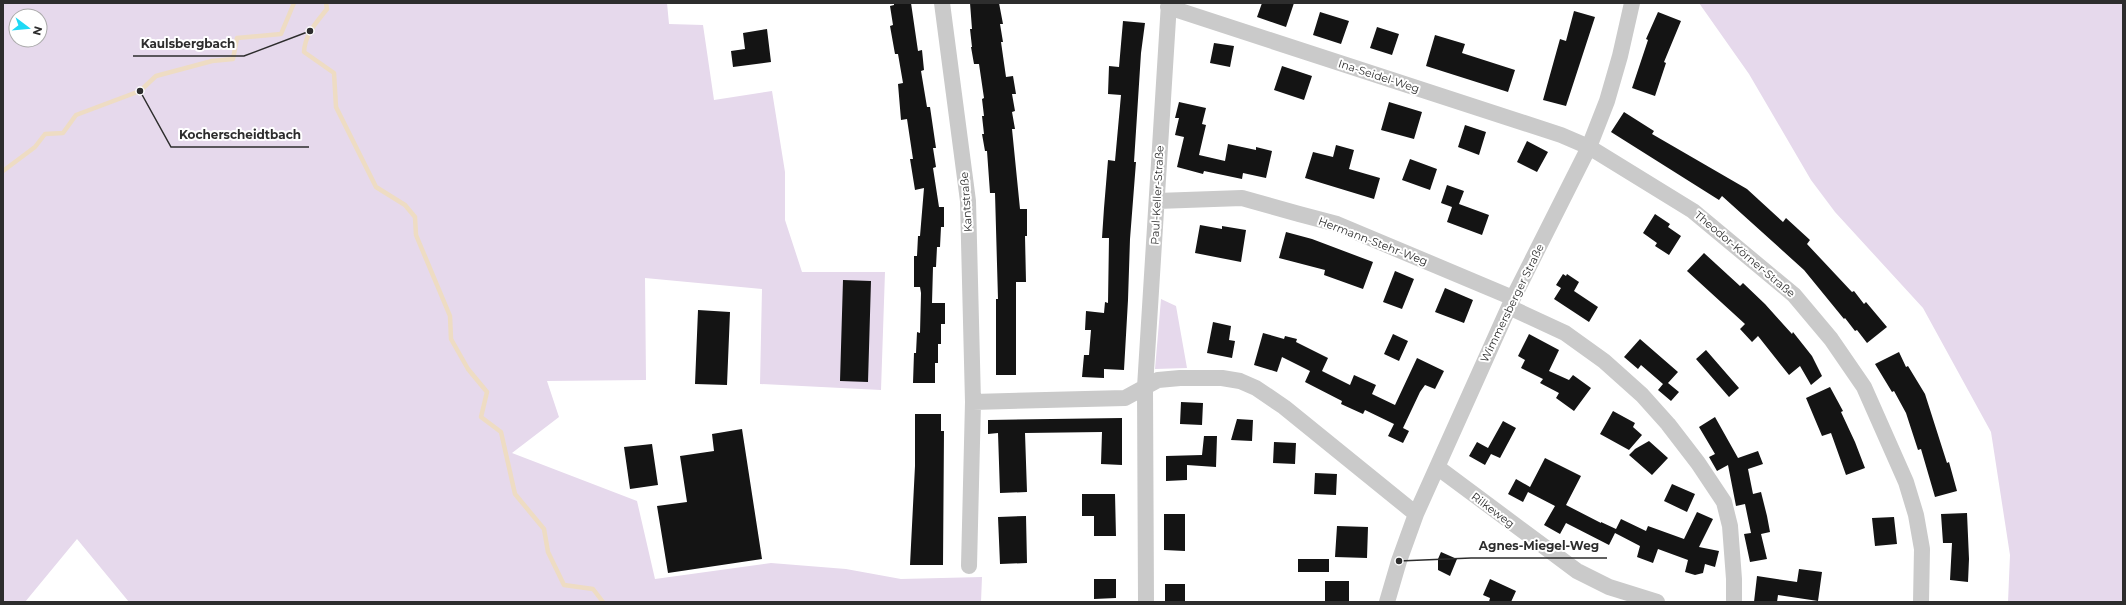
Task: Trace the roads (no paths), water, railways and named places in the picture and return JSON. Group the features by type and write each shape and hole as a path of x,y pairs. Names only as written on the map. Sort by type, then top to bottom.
{"street":[{"name":"Kantstraße","path":"942,3 968,201 973,402 969,566"},
{"name":"Wimmersberger Straße","path":"1387,602 1399,561 1416,514 1511,302 1589,147 1607,101 1620,56 1632,3"},
{"name":"Ina-Seidel-Weg","path":"1169,5 1561,135 1589,147"},
{"name":"Paul-Keller-Straße","path":"1146,602 1145,387 1169,5"},
{"name":"Theodor-Körner-Straße","path":"1589,147 1693,211 1794,295 1831,339 1864,387 1906,482 1916,515 1922,549 1921,602"},
{"name":"Hermann-Stehr-Weg","path":"1157,201 1242,198 1337,224 1511,302 1565,333 1604,361 1642,395 1694,458 1724,502 1730,526 1733,554 1734,602"},
{"path":"973,402 1125,398 1158,380 1222,378 1240,381 1256,388 1284,407 1416,514"},
{"name":"Rilkeweg","path":"1437,467 1577,571 1609,587 1657,602"}],"waterway":[{"path":"3,171 35,147 45,134 63,133 76,115 140,91 156,76 212,61 233,59 237,38 281,34 294,3"},
{"path":"326,3 327,9 309,34 306,40 304,52 334,73 336,107 376,187 405,205 415,217 416,235 450,316 451,339 468,369 487,392 481,417 501,432 515,494 544,529 548,552 564,585 593,589 603,602"}],"place":[{"name":"Kaulsbergbach","path":"310,31"},
{"name":"Kocherscheidtbach","path":"140,91"},
{"name":"Agnes-Miegel-Weg","path":"1399,561"}]}
